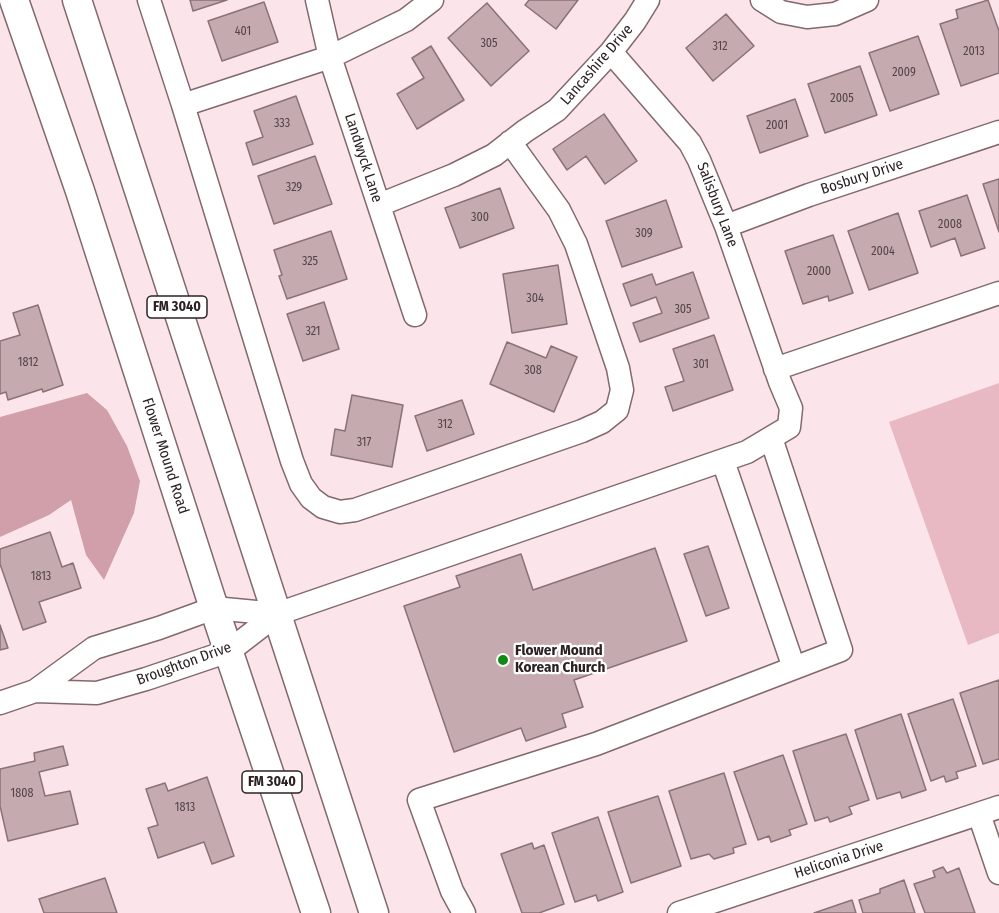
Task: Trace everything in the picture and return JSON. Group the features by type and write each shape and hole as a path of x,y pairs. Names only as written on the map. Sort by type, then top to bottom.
{"main road":[{"name":"Flower Mound Road","path":"14,0 80,191 214,608 316,913"},
{"name":"FM 3040","path":"77,0 374,913"}],"street":[{"path":"149,0 292,461 301,484 311,498 323,507 340,512 355,510 582,431 602,422 617,410 622,390 618,368 576,244 559,210 510,142"},
{"name":"Landwyck Lane","path":"317,0 330,57 415,315"},
{"path":"183,105 330,57 406,20 432,0"},
{"name":"Lancashire Drive","path":"379,204 454,175 494,155 557,110 611,52 648,0"},
{"path":"762,0 781,12 807,17 835,14 867,0"},
{"name":"Salisbury Lane","path":"611,52 690,143 699,160 726,226 791,408 789,427 771,438"},
{"name":"Bosbury Drive","path":"726,226 809,195 999,132"},
{"path":"778,376 999,293"},
{"path":"277,614 723,461 747,452 771,438 841,650 596,744 419,800 452,891 464,913"},
{"path":"723,461 795,668"},
{"name":"Broughton Drive","path":"0,703 35,691 94,648 214,608 277,614"},
{"name":"Broughton Drive","path":"35,691 97,693 156,676 229,651 277,614"},
{"path":"989,811 999,873"},
{"name":"Heliconia Drive","path":"679,913 989,811"}],"shaded area":[{"path":"999,383 999,633 968,645 889,422"},
{"path":"87,393 107,410 127,446 140,481 134,513 104,580 86,555 71,500 49,515 0,537 0,417"}],"building":[{"path":"190,0 227,0 193,11"},
{"path":"529,0 578,0 556,29 525,5"},
{"path":"988,0 999,31 999,73 961,86 940,24 958,18 956,10"},
{"path":"264,2 278,42 222,61 208,21"},
{"path":"487,3 529,51 491,86 448,38"},
{"path":"726,14 754,46 713,81 686,48"},
{"path":"918,36 939,94 890,111 869,53"},
{"path":"431,46 464,100 417,129 397,94 424,78 412,58"},
{"path":"860,66 877,115 825,133 808,84"},
{"path":"296,96 313,144 253,165 246,143 263,137 254,111"},
{"path":"795,99 808,136 760,153 747,116"},
{"path":"604,114 637,161 605,184 586,156 567,170 553,149"},
{"path":"315,156 332,204 274,224 258,176"},
{"path":"999,179 999,232 983,184"},
{"path":"500,188 514,228 460,248 445,208"},
{"path":"967,195 985,248 961,256 955,238 931,247 919,211"},
{"path":"666,200 682,247 622,267 606,221"},
{"path":"898,213 918,273 869,290 848,231"},
{"path":"331,231 347,279 287,299 279,276 282,275 274,250"},
{"path":"833,235 853,293 829,301 828,296 803,304 785,251"},
{"path":"558,265 567,324 512,333 503,274"},
{"path":"693,272 709,318 640,342 633,323 662,313 656,297 631,306 623,284 652,274 656,285"},
{"path":"324,302 339,349 303,361 287,314"},
{"path":"38,305 63,385 8,400 6,392 0,394 0,341 20,335 13,313"},
{"path":"714,335 733,390 673,411 665,387 684,381 673,349"},
{"path":"507,342 546,358 551,346 577,357 554,412 490,384"},
{"path":"352,395 403,405 392,467 331,455 335,429 345,431"},
{"path":"462,400 474,434 427,451 415,416"},
{"path":"50,532 62,567 73,563 81,588 39,602 46,622 23,630 0,564 0,549"},
{"path":"708,546 729,608 706,616 684,554"},
{"path":"655,548 687,641 574,680 583,707 562,714 566,727 526,741 521,728 454,752 404,606 460,587 456,576 521,554 533,590"},
{"path":"0,625 8,648 0,650"},
{"path":"999,680 999,759 983,764 960,693"},
{"path":"953,699 976,766 956,772 958,778 946,782 944,776 931,781 908,714"},
{"path":"901,714 926,790 902,798 900,792 877,799 855,730"},
{"path":"846,734 869,800 849,807 852,814 830,822 828,817 815,821 793,751"},
{"path":"63,746 68,765 39,772 45,796 70,791 78,824 8,841 0,806 0,769 35,761 34,753"},
{"path":"783,755 807,824 789,830 791,835 771,842 769,836 758,840 734,772"},
{"path":"724,773 746,844 733,848 734,853 714,859 709,854 691,859 669,791"},
{"path":"207,777 234,856 212,864 204,842 158,858 148,828 158,825 146,789 165,783 168,791"},
{"path":"658,796 681,866 631,883 608,812"},
{"path":"598,817 623,892 598,901 596,895 575,902 552,833"},
{"path":"532,843 534,849 544,845 564,904 539,913 522,913 501,854"},
{"path":"943,867 947,873 959,868 975,913 925,913 914,884 935,877 933,871"},
{"path":"105,878 117,913 44,913 39,899"},
{"path":"904,880 915,913 863,913 859,900 880,893 880,889"},
{"path":"852,900 856,913 814,913"}],"place":[{"name":"Flower Mound Korean Church","path":"503,660"}]}
